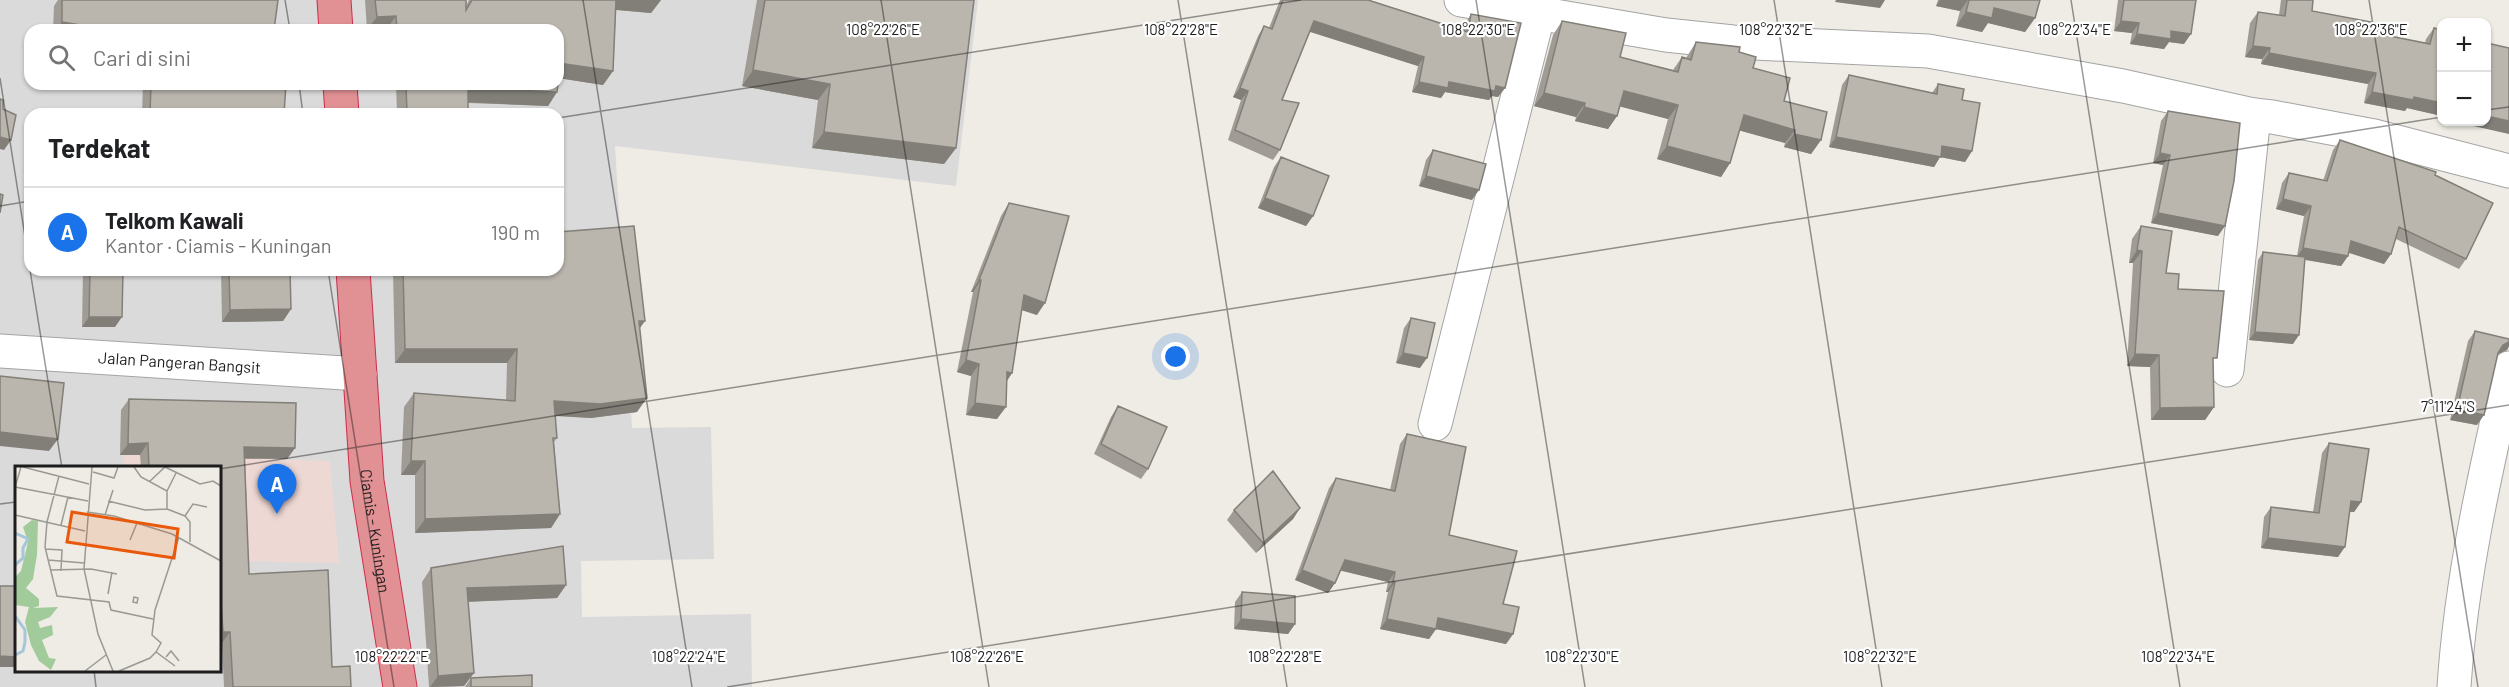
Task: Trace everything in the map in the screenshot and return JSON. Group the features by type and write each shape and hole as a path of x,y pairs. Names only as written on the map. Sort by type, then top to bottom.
{"highway":[{"path":"334,0 336,24"},
{"path":"340,90 342,108"},
{"name":"Ciamis - Kuningan","path":"353,276 367,481 399,687"}],"street":[{"path":"1461,0 1666,35 1733,42 1928,51 2123,86 2254,115 2374,136 2509,171"},
{"path":"1435,424 1539,12"},
{"path":"2227,370 2254,115"},
{"name":"Jalan Pangeran Bangsit","path":"0,351 360,374"},
{"path":"2454,687 2457,637 2477,511 2509,368"}],"shaded area":[{"path":"0,0 978,0 956,186 615,146 632,428 711,427 714,559 581,561 582,617 751,614 752,687 0,687"},
{"path":"124,455 330,461 339,563 235,561 220,466 123,466"}],"building":[{"path":"62,0 278,0 275,24 74,24 62,22"},
{"path":"375,0 466,0 466,10 472,0 616,0 613,71 564,64 564,24 397,24 396,16 377,17"},
{"path":"765,0 974,0 956,148 824,132 830,84 753,70"},
{"path":"1283,0 1368,0 1468,32 1471,14 1521,23 1505,88 1496,86 1495,91 1449,82 1448,88 1419,82 1424,57 1314,21 1282,100 1299,103 1280,150 1235,130 1248,91 1240,88 1264,26 1272,29"},
{"path":"1969,0 2040,0 2035,18 1994,8 1992,18 1966,12"},
{"path":"2124,0 2196,0 2191,34 2171,31 2171,39 2137,34 2139,23 2121,21"},
{"path":"2287,0 2313,0 2312,11 2382,24 2380,34 2430,44 2434,28 2437,29 2437,102 2372,92 2376,73 2269,53 2270,48 2253,46 2258,12 2285,16"},
{"path":"1562,21 1626,33 1620,57 1678,72 1682,57 1691,60 1696,42 1740,47 1739,52 1756,57 1753,68 1790,78 1784,101 1827,112 1821,140 1794,134 1795,130 1744,115 1730,163 1667,146 1678,105 1624,91 1617,116 1584,107 1585,103 1544,93"},
{"path":"2491,44 2509,48 2509,121 2491,117"},
{"path":"1849,75 1937,94 1938,84 1964,89 1962,100 1980,103 1972,151 1942,146 1941,157 1836,137"},
{"path":"151,90 286,90 284,108 150,108"},
{"path":"406,90 468,90 468,108 407,108"},
{"path":"512,90 557,90 557,92"},
{"path":"0,99 3,100 3,109 16,115 11,140 0,137"},
{"path":"2168,111 2240,123 2234,181 2225,226 2158,213 2170,155 2160,153"},
{"path":"2340,140 2436,172 2435,175 2493,203 2466,259 2399,227 2391,254 2351,241 2348,256 2303,248 2311,206 2283,199 2289,173 2327,181"},
{"path":"1433,150 1486,164 1479,190 1426,176"},
{"path":"1281,157 1329,176 1313,216 1265,198"},
{"path":"0,194 3,195 0,213"},
{"path":"1009,203 1069,216 1045,303 1024,295 1012,373 1007,372 1006,407 975,403 979,364 966,360 981,280 979,280"},
{"path":"634,226 645,321 639,321 647,398 600,404 554,401 557,438 553,438 560,514 425,519 425,461 411,461 414,393 515,401 517,349 405,349 403,276 564,276 564,232"},
{"path":"2141,226 2172,231 2166,273 2179,274 2178,289 2224,291 2217,358 2213,358 2214,407 2160,408 2159,355 2135,354 2142,251 2137,250"},
{"path":"2263,252 2305,257 2299,335 2255,332"},
{"path":"90,276 123,276 122,317 89,317"},
{"path":"229,276 290,276 291,309 230,310"},
{"path":"1411,318 1435,323 1427,358 1403,353"},
{"path":"2475,331 2509,339 2509,342 2503,345 2498,353 2484,415 2457,409"},
{"path":"0,376 64,383 58,439 0,432"},
{"path":"129,399 296,403 295,448 244,447 249,574 328,570 332,667 350,666 351,687 233,687 230,632 223,632 220,587 220,466 149,466 148,443 128,444"},
{"path":"1118,406 1167,427 1148,469 1101,444"},
{"path":"1407,434 1466,447 1449,535 1517,551 1503,604 1519,607 1513,634 1438,618 1436,629 1387,619 1395,572 1345,560 1335,583 1302,570 1336,478 1395,491"},
{"path":"2329,443 2369,449 2361,502 2351,501 2345,547 2268,538 2271,507 2319,513"},
{"path":"1273,471 1300,508 1263,543 1234,510"},
{"path":"563,546 566,585 467,588 474,673 438,676 431,568"},
{"path":"0,586 15,586 15,657 0,656"},
{"path":"1242,592 1295,596 1295,624 1241,619"},
{"path":"532,675 532,687 471,687 471,678"}],"place":[{"name":"Telkom Kawali","path":"277,514"}]}
